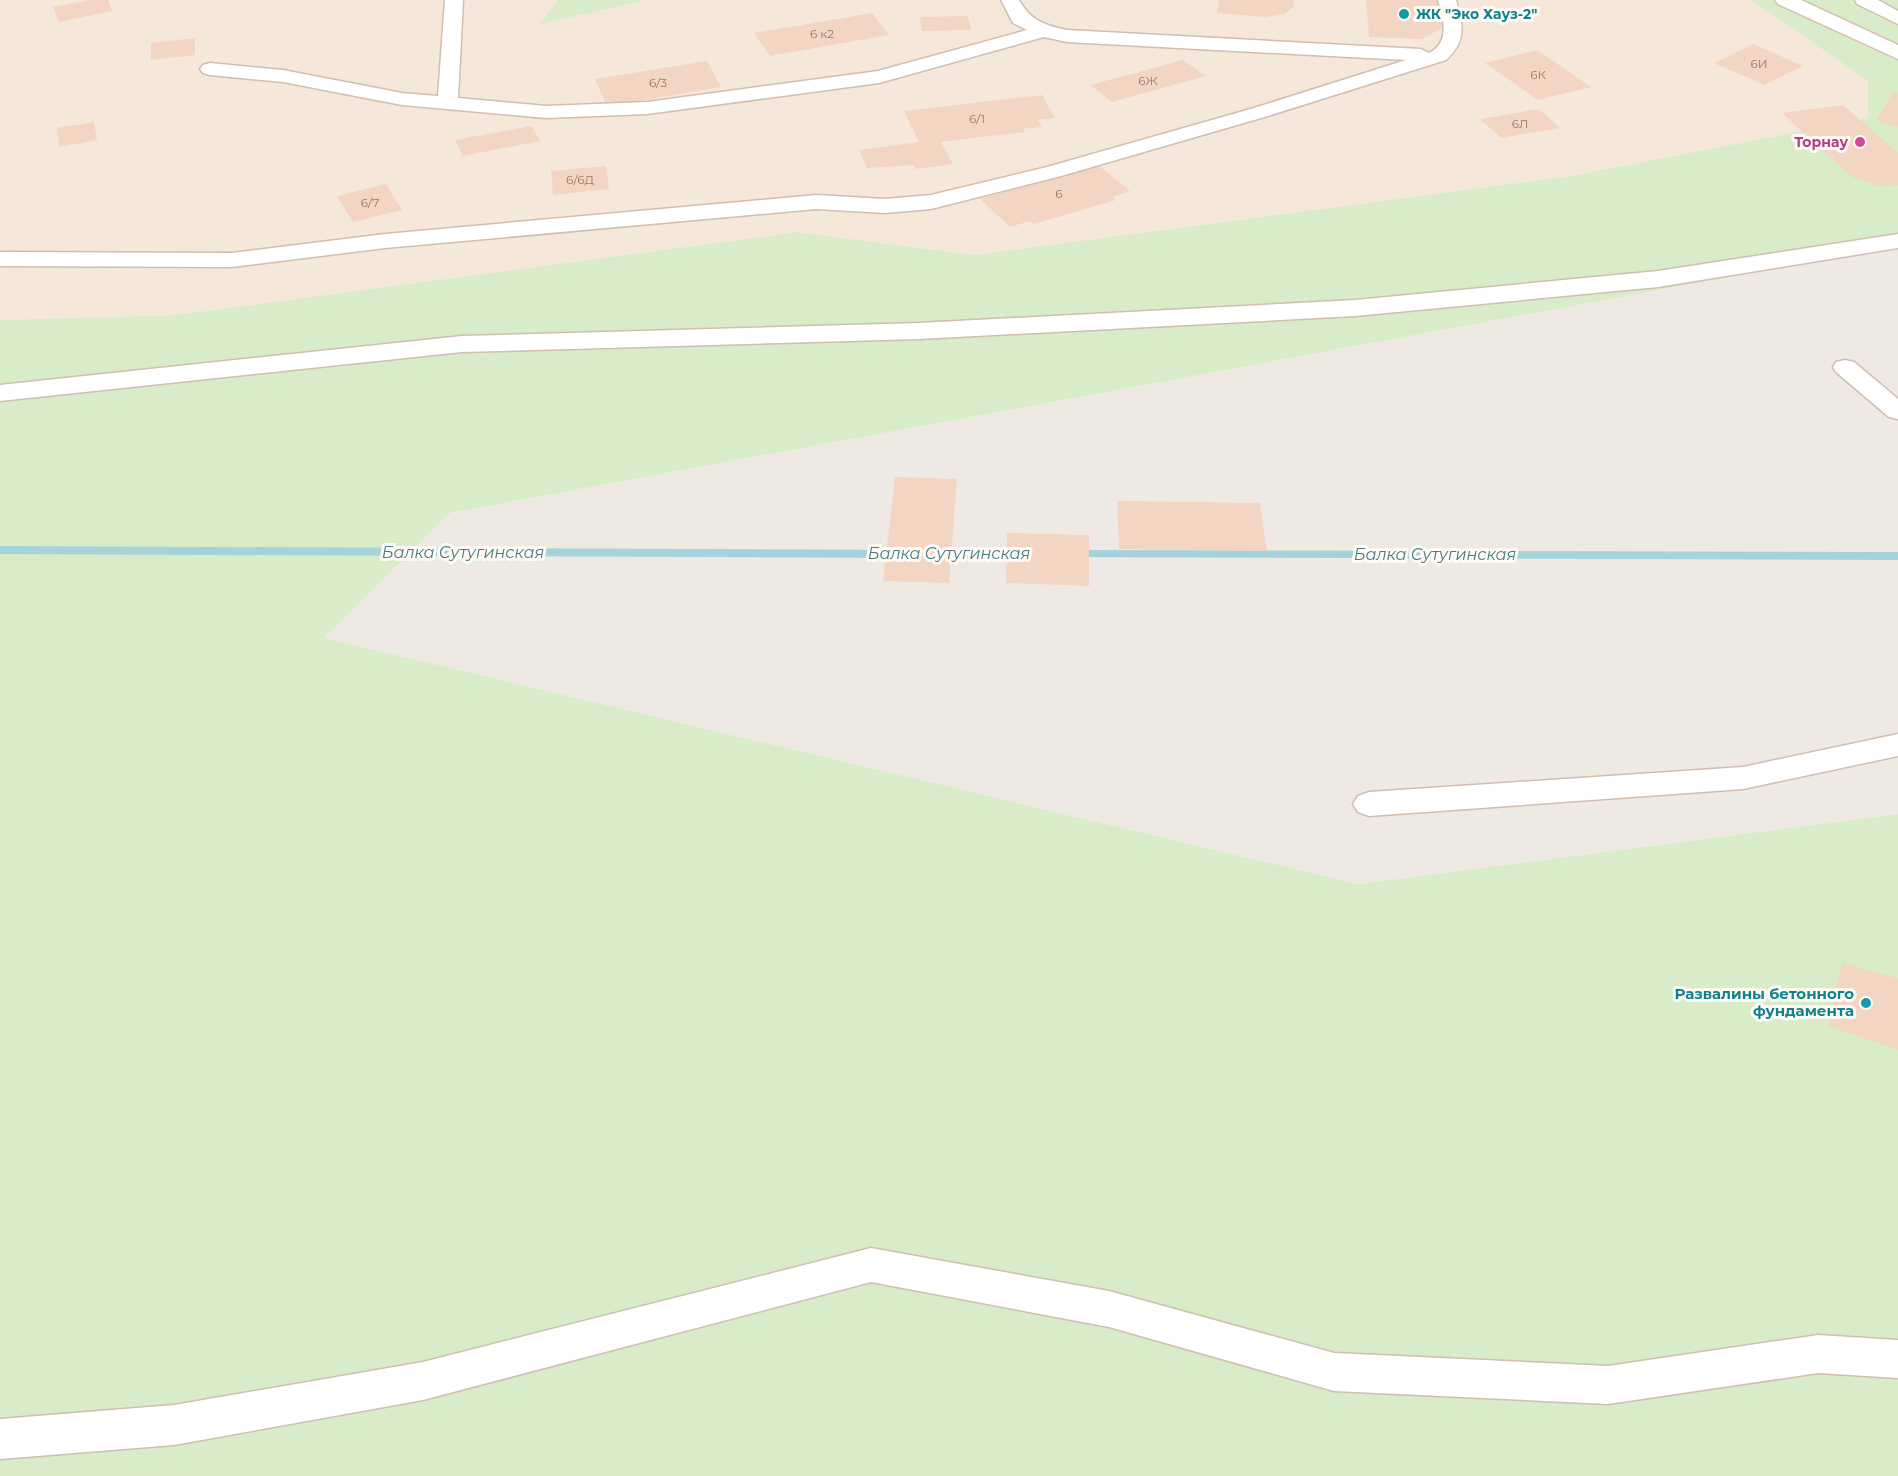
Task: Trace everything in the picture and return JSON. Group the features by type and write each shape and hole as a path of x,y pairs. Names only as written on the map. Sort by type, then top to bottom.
{"street":[{"path":"1785,0 1898,53"},
{"path":"0,393 462,344 919,331 1355,308 1658,279 1898,241"}],"lane":[{"path":"448,103 454,0"},
{"path":"1010,0 1020,19 1044,31 1067,36 1439,56"},
{"path":"0,259 232,260 385,241 816,202 885,206 931,202 1158,142 1439,56 1450,48 1455,36 1447,0"},
{"path":"1864,0 1898,18"},
{"path":"210,69 283,76 402,99 546,112 647,108 879,77 1044,31"},
{"path":"1845,367 1898,412"},
{"path":"1369,804 1743,778 1898,745"},
{"path":"0,1439 174,1425 423,1381 871,1265 1108,1309 1334,1372 1608,1385 1818,1354 1898,1359"}],"shaded area":[{"path":"0,0 1751,0 1868,81 1868,118 1570,176 972,255 797,232 175,315 0,320"},
{"path":"1898,246 1898,814 1358,884 323,638 450,513"}],"green space":[{"path":"558,0 646,0 540,24"},
{"path":"1751,0 1898,0 1898,246 450,513 324,638 1358,884 1898,814 1898,1476 0,1476 0,320 175,315 797,232 973,255 1570,176 1868,118 1868,81"}],"building":[{"path":"91,0 108,0 112,11 59,22 53,7"},
{"path":"1219,0 1294,0 1294,6 1285,14 1266,17 1217,13"},
{"name":"ЖК \"Эко Хауз-2\"","path":"1366,0 1439,0 1443,28 1421,39 1369,37"},
{"path":"872,13 889,35 770,56 754,33"},
{"path":"968,16 971,30 922,31 920,17"},
{"path":"195,38 195,55 151,60 151,43"},
{"path":"1753,44 1803,66 1764,85 1714,63"},
{"path":"1537,50 1591,87 1538,100 1485,63"},
{"path":"1183,60 1206,76 1112,102 1090,85"},
{"path":"707,61 721,87 607,106 595,79"},
{"path":"1893,92 1898,93 1898,127 1876,121"},
{"path":"1042,95 1055,118 1038,120 1042,127 1023,129 1025,132 941,142 953,164 916,169 914,165 867,168 859,150 919,142 904,111"},
{"path":"1843,105 1898,153 1898,185 1878,186 1852,177 1782,113"},
{"path":"1539,109 1560,128 1501,138 1480,119"},
{"path":"94,122 97,140 59,147 57,128"},
{"path":"532,126 540,141 463,156 455,140"},
{"path":"1098,165 1130,191 1112,197 1116,200 1034,224 1030,221 1010,227 980,199"},
{"path":"606,166 609,189 553,195 551,171"},
{"path":"386,184 402,210 353,222 337,196"},
{"path":"895,477 957,479 949,583 883,581"},
{"path":"1117,501 1260,503 1267,551 1119,549"},
{"path":"1007,533 1089,535 1089,586 1006,583"},
{"name":"Развалины бетонного фундамента","path":"1842,962 1898,979 1898,1050 1828,1026"}],"waterway":[{"name":"Балка Сутугинская","path":"0,550 906,554"},
{"name":"Балка Сутугинская","path":"933,554 1026,554"},
{"name":"Балка Сутугинская","path":"1071,554 1898,556"}],"place":[{"name":"ЖК \"Эко Хауз-2\"","path":"1404,14"},
{"name":"Торнау","path":"1860,142"},
{"name":"Развалины бетонного фундамента","path":"1866,1003"}]}
